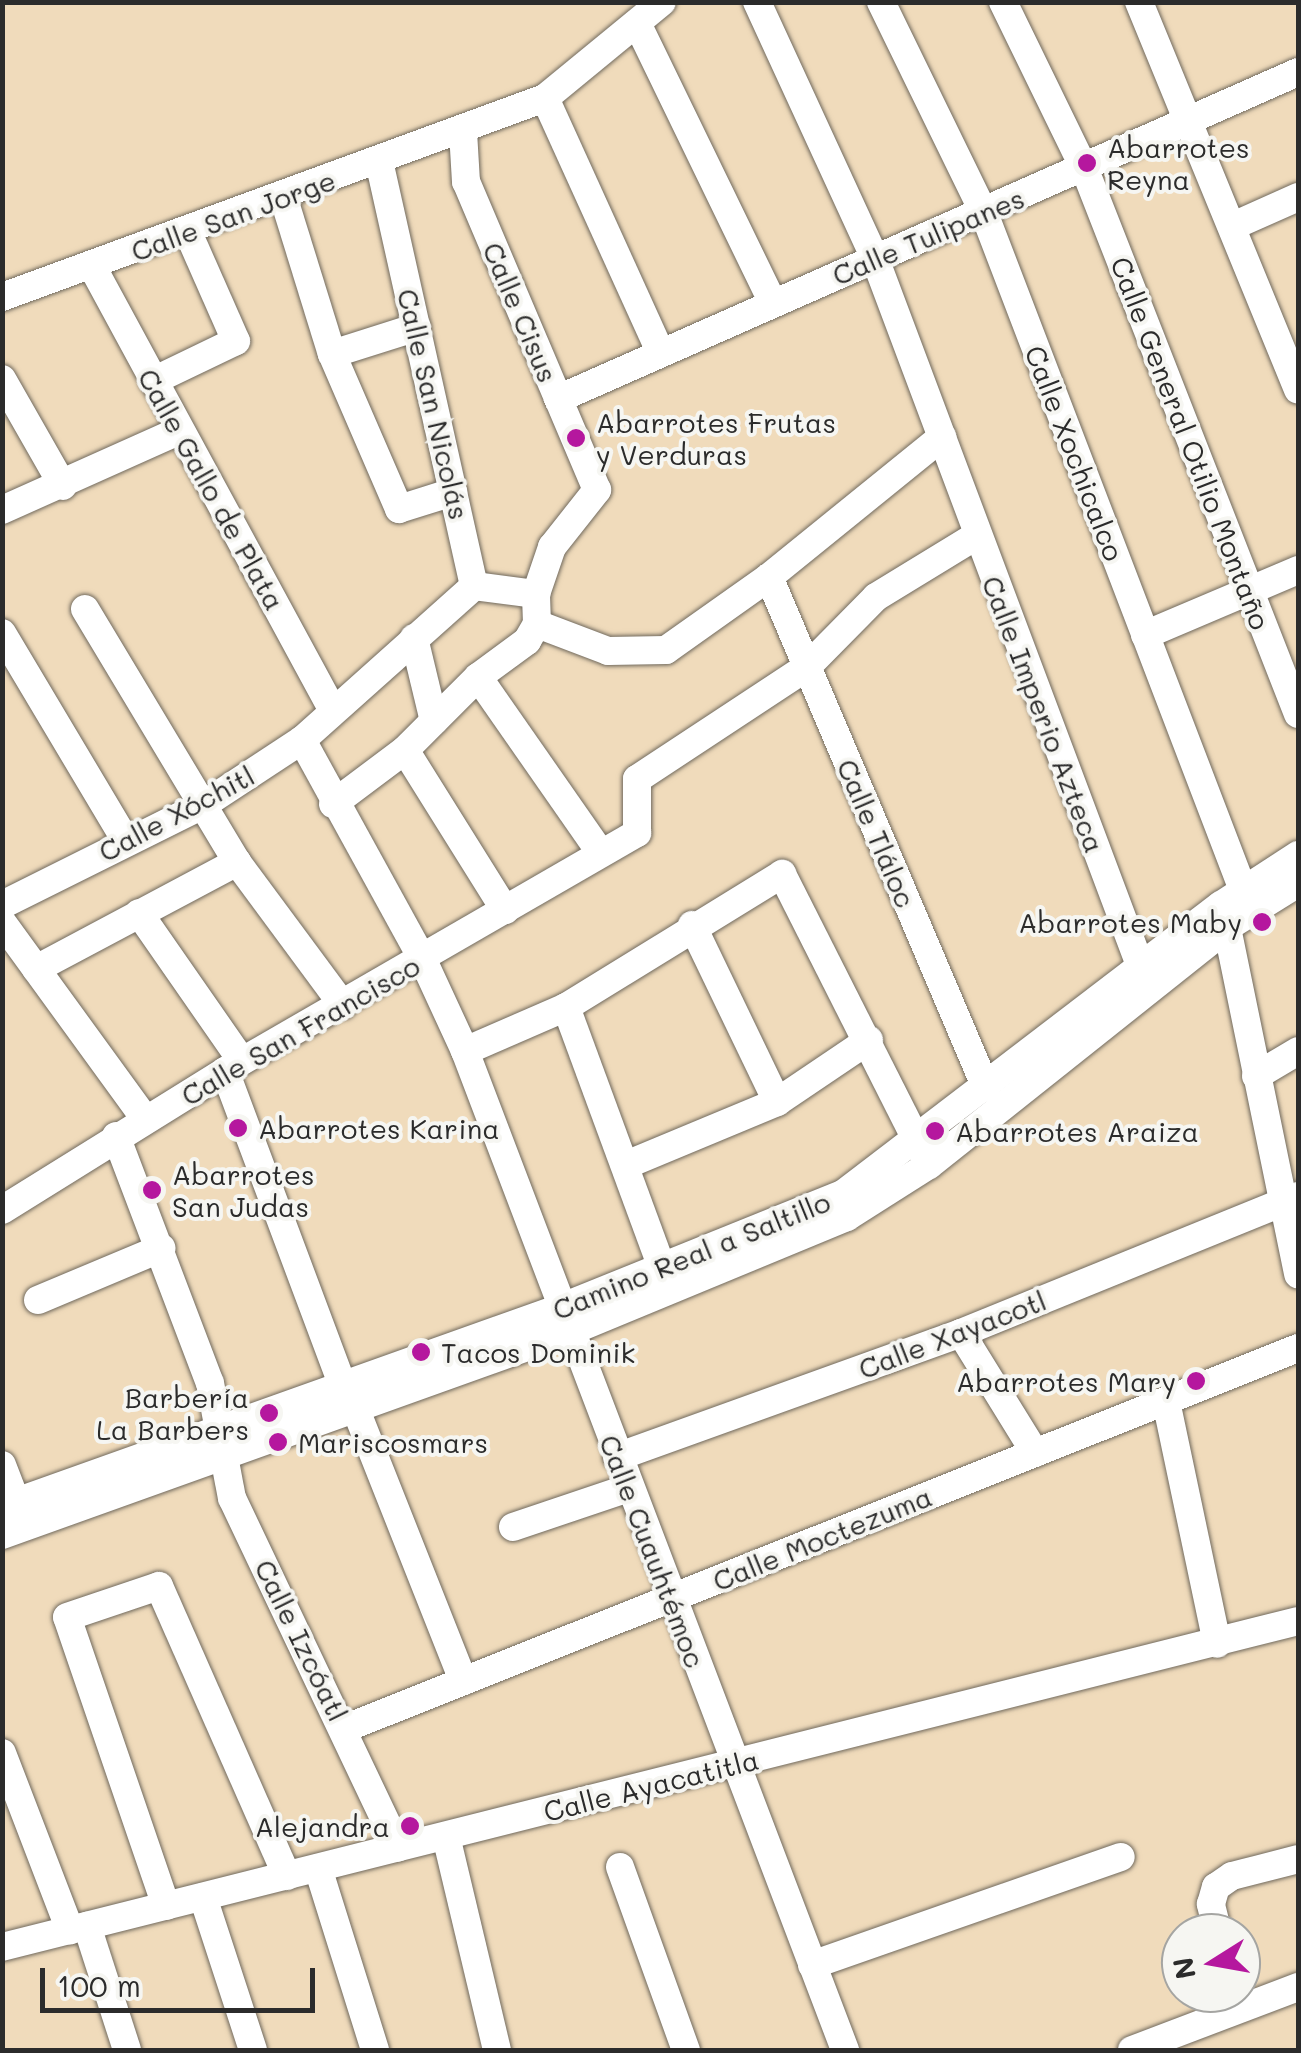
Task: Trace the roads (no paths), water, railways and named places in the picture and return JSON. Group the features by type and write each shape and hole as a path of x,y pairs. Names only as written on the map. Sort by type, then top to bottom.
{"street":[{"name":"Calle San Jorge","path":"2,297 93,268 545,98 662,2"},
{"name":"Calle Imperio Azteca","path":"757,2 874,256 1145,978"},
{"name":"Calle Xochicalco","path":"881,2 984,213 1144,635 1236,908 1256,1076 1291,1199 1298,1274"},
{"name":"Calle General Otilio Montaño","path":"1002,2 1085,170 1298,714"},
{"path":"1139,2 1234,226 1288,328 1298,390"},
{"path":"637,23 773,303"},
{"name":"Calle Tulipanes","path":"558,399 874,256 1085,170 1298,72"},
{"path":"545,98 660,352"},
{"name":"Calle Cisus","path":"464,131 466,182 597,490 552,547 536,594"},
{"name":"Calle San Nicolás","path":"380,161 474,586"},
{"path":"283,196 332,354 399,509 454,492"},
{"path":"1234,226 1298,198"},
{"path":"153,381 236,341 188,232"},
{"name":"Calle Gallo de Plata","path":"93,268 332,709"},
{"path":"332,354 417,327"},
{"path":"3,381 63,486"},
{"path":"2,510 179,431"},
{"path":"537,624 608,651 652,654 770,577 942,438"},
{"path":"808,667 876,597 976,536"},
{"path":"1144,635 1298,570"},
{"name":"Calle Tláloc","path":"770,577 986,1088"},
{"path":"333,804 405,750 478,678 527,641 537,624 536,594 474,586"},
{"name":"Calle Xóchitl","path":"2,905 203,805 302,740 332,709 474,586"},
{"path":"85,609 237,862 343,1005"},
{"path":"2,633 126,841"},
{"path":"414,638 434,722"},
{"name":"Calle San Francisco","path":"2,1210 116,1136 637,833 637,778 808,667"},
{"path":"478,678 600,852"},
{"name":"Calle Cuauhtémoc","path":"302,740 333,804 423,960 465,1050 564,1320 845,2050"},
{"path":"405,750 504,910"},
{"name":"Camino Real a Saltillo","path":"2,1535 220,1442 847,1217 1298,855"},
{"path":"36,970 237,862"},
{"path":"465,1050 566,1007 692,925 782,874 923,1153"},
{"name":"Camino Real a Saltillo","path":"1236,908 1298,883"},
{"path":"139,913 234,1066 349,1395 463,1681"},
{"path":"2,922 145,1119"},
{"path":"692,925 776,1102"},
{"name":"Camino Real a Saltillo","path":"564,1320 662,1268 844,1194 923,1153 986,1088 1145,978"},
{"path":"566,1007 662,1268"},
{"path":"626,1165 776,1102 869,1040"},
{"path":"1256,1076 1298,1051"},
{"name":"Calle Izcóatl","path":"116,1136 210,1382 232,1498 346,1728 398,1848"},
{"name":"Calle Xayacotl","path":"618,1457 961,1333 1291,1199"},
{"path":"38,1300 162,1248"},
{"path":"961,1333 1035,1453"},
{"name":"Calle Moctezuma","path":"346,1728 1298,1348"},
{"path":"1166,1401 1217,1644"},
{"name":"Camino Real a Saltillo","path":"9,1505 220,1442"},
{"path":"2,1465 9,1505"},
{"path":"513,1527 629,1488"},
{"path":"166,1906 67,1617 159,1586 288,1876"},
{"name":"Calle Ayacatitla","path":"2,1946 1298,1621"},
{"path":"2,1753 127,2050"},
{"path":"446,1836 498,2050"},
{"path":"812,1965 1121,1857"},
{"path":"1213,1913 1211,1904 1216,1887 1232,1876 1298,1859"},
{"path":"620,1867 686,2050"},
{"path":"318,1868 375,2050"},
{"path":"203,1897 253,2050"},
{"path":"1261,1996 1298,1988"},
{"path":"1132,2050 1168,2044 1218,2013"}],"place":[{"name":"Abarrotes Reyna","path":"1087,163"},
{"name":"Abarrotes Frutas y Verduras","path":"576,438"},
{"name":"Abarrotes Maby","path":"1262,922"},
{"name":"Abarrotes Karina","path":"238,1128"},
{"name":"Abarrotes Araiza","path":"935,1131"},
{"name":"Abarrotes San Judas","path":"152,1190"},
{"name":"Tacos Dominik","path":"421,1352"},
{"name":"Abarrotes Mary","path":"1196,1381"},
{"name":"Barbería La Barbers","path":"269,1413"},
{"name":"Mariscosmars","path":"278,1442"},
{"name":"Alejandra","path":"410,1826"}]}
